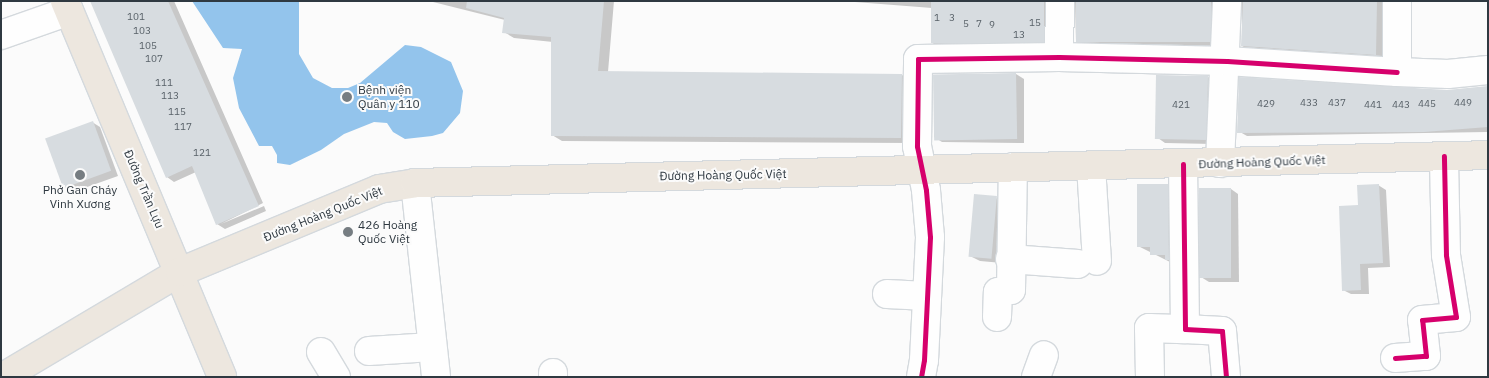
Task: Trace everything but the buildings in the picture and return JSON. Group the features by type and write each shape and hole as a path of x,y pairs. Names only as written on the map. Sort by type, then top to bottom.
{"main road":[{"name":"Đường Trần Lựu","path":"67,6 180,272 222,377"},
{"name":"Đường Hoàng Quốc Việt","path":"3,377 180,272 379,189 414,183 1488,155"}],"street":[{"path":"1059,58 1060,1"},
{"path":"1220,163 1227,61 1227,1"},
{"path":"1397,72 1398,1"},
{"path":"1,35 67,6"},
{"path":"921,377 924,360 930,237 926,190 920,169 917,146 918,59 1059,58 1227,61 1448,74 1488,70"},
{"path":"1395,358 1426,356 1422,320 1456,317 1446,255 1444,156"},
{"path":"1183,164 1185,329"},
{"path":"1010,259 1087,263 1091,166"},
{"path":"997,317 998,292 1011,290 1010,259 1013,167"},
{"path":"414,183 436,377"},
{"path":"887,294 927,296"},
{"path":"1150,377 1148,328 1222,330 1226,377"},
{"path":"369,351 432,347"},
{"path":"321,352 336,377"}],"water":[{"path":"192,1 299,1 299,54 313,78 332,88 348,88 360,83 405,45 421,47 451,62 463,91 460,113 443,133 405,139 393,132 387,123 374,122 344,134 321,150 290,165 277,163 277,155 272,146 259,146 239,108 233,78 242,49 223,48"}],"cycle path":[{"path":"921,377 924,360 930,237 926,190 917,146 918,59 1059,57 1227,61 1397,72"},
{"path":"1395,358 1426,356 1422,320 1456,317 1446,255 1444,156"},
{"path":"1183,164 1185,329 1222,331 1226,377"}],"place":[{"name":"Bệnh viện Quân y 110","path":"347,97"},
{"name":"Phở Gan Cháy Vinh Xương","path":"80,175"},
{"name":"426 Hoàng Quốc Việt","path":"348,232"}]}
